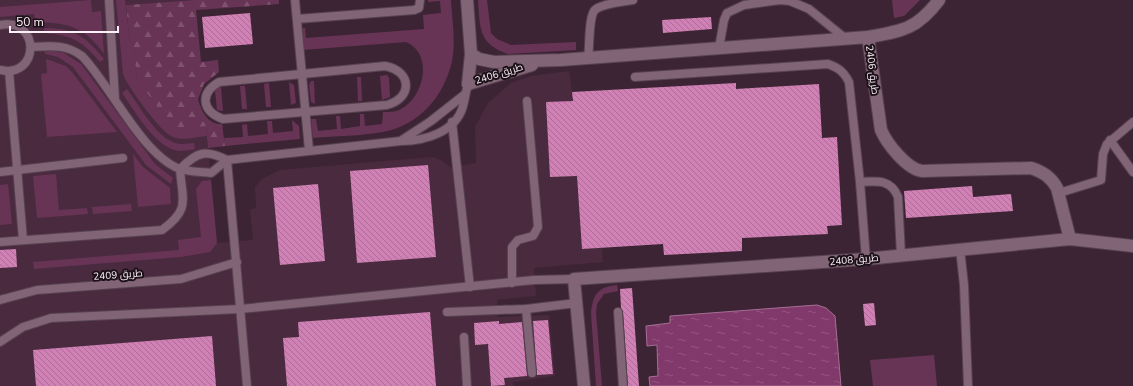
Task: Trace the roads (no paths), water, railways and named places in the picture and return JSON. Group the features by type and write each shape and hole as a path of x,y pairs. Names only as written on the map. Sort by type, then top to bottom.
{"street":[{"name":"طريق 2406","path":"467,0 471,54 466,90 526,66 561,60"},
{"path":"868,37 898,32 916,25 925,17 939,0"},
{"name":"طريق 2406","path":"471,54 479,59 494,62 561,60 868,37 881,130 886,139 908,166 922,172 1031,168 1047,175 1053,181 1059,193 1070,239"},
{"name":"طريق 2408","path":"574,279 866,259 1070,239 1133,246"},
{"path":"574,279 584,386"}],"lane":[{"path":"109,0 115,99"},
{"path":"295,0 309,150"},
{"path":"297,19 414,10 419,8 420,0"},
{"path":"588,58 591,15 593,11 600,7 633,0"},
{"path":"719,48 724,20 727,13 744,5 780,0 790,1 809,9 846,39"},
{"path":"0,25 7,24 21,28 26,33 31,47 27,61 22,66 4,70 17,170 23,240"},
{"path":"31,47 58,45 77,52 87,62 152,148 164,160 180,169 211,173 227,160"},
{"path":"635,77 828,64 837,67 844,73 848,82 860,182 866,259"},
{"path":"385,66 395,68 403,75 406,85 404,95 397,102 387,105 223,119 213,115 206,107 206,97 210,87 219,82 302,74 385,66"},
{"path":"180,169 193,157 209,153 227,160 401,140 415,141 429,138 441,132 452,122 463,106 466,90"},
{"path":"401,140 430,121 466,90"},
{"path":"512,282 512,247 518,240 533,236 538,227 527,101"},
{"path":"452,122 470,287"},
{"path":"1059,193 1101,180 1104,149 1110,140 1133,122"},
{"path":"1110,140 1133,172"},
{"path":"0,172 123,158"},
{"path":"227,160 247,386"},
{"path":"0,242 162,230 179,216 183,209 180,169"},
{"path":"860,182 885,182 895,190 898,197 901,256"},
{"path":"960,249 964,285 968,386"},
{"name":"طريق 2409","path":"0,300 37,290 181,279 237,262"},
{"path":"0,342 22,327 50,318 240,309 512,282 574,279"},
{"path":"447,312 526,309 577,303"},
{"path":"526,309 532,373"},
{"path":"618,312 623,386"},
{"path":"464,337 467,386"}],"water":[{"path":"817,305 826,308 835,316 841,386 650,386 649,377 658,376 657,345 647,346 646,326 670,323 670,316"}]}
